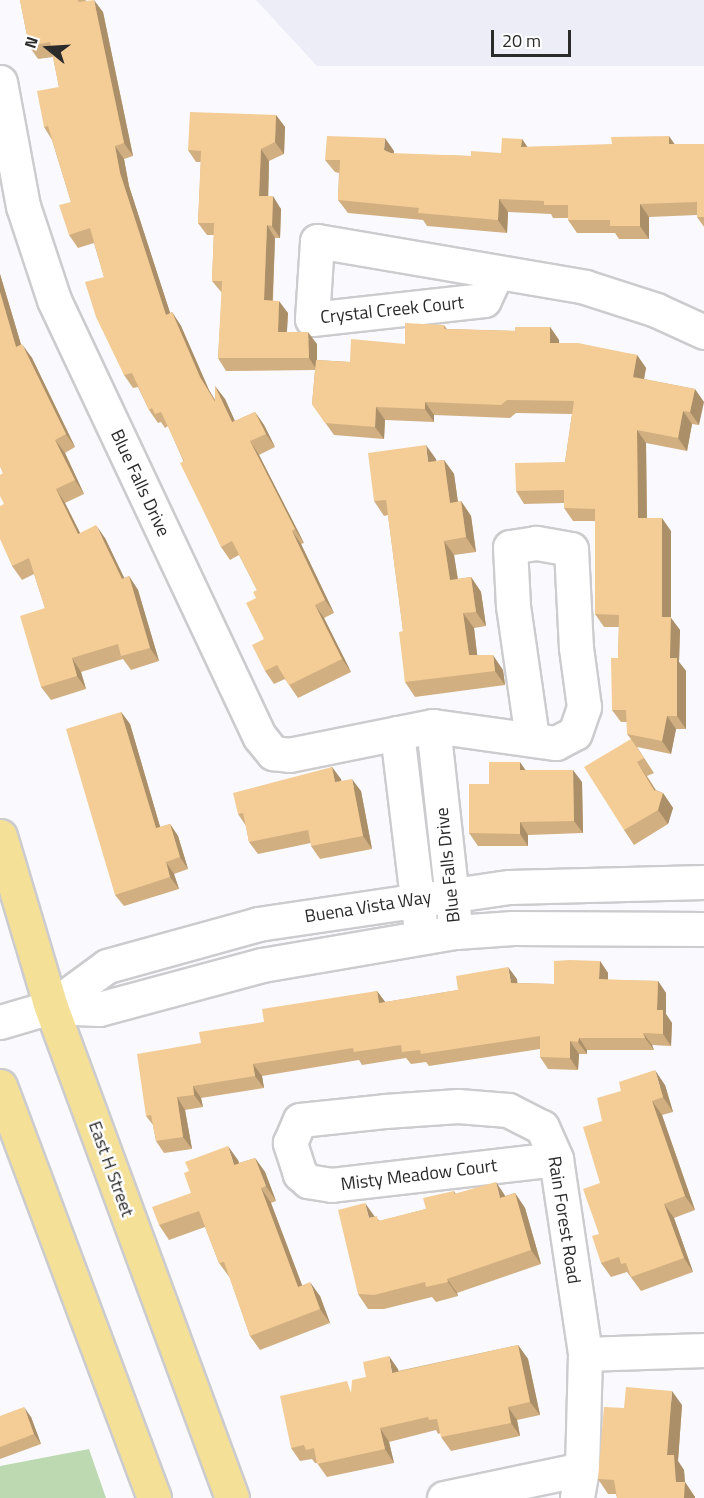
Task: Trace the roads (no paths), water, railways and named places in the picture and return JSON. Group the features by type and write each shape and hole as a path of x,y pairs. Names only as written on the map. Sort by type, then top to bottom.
{"main road":[{"name":"East H Street","path":"0,836 51,1007 232,1498"},
{"path":"0,1086 154,1498"}],"street":[{"name":"Blue Falls Drive","path":"0,82 22,206 54,300 260,737 273,753 289,755 433,726 456,932"},
{"name":"Crystal Creek Court","path":"497,272 484,300 312,319 317,241 585,287 647,307 704,332"},
{"path":"433,726 556,743 575,733 584,707 576,648 571,549 536,543 510,547 513,606 532,738"},
{"name":"Blue Falls Drive","path":"397,733 423,938"},
{"name":"Buena Vista Way","path":"51,1007 107,966 258,924 509,887 704,882"},
{"name":"Buena Vista Way","path":"0,1022 51,1007 99,1009 262,965 456,932 513,928 704,929"},
{"name":"Misty Meadow Court","path":"508,1110 458,1106 300,1119 290,1143 292,1160 308,1181 332,1185 556,1159"},
{"name":"Rain Forest Road","path":"508,1110 543,1128 556,1159 585,1354 580,1484"},
{"path":"585,1354 704,1350"},
{"path":"444,1498 580,1484"}]}
